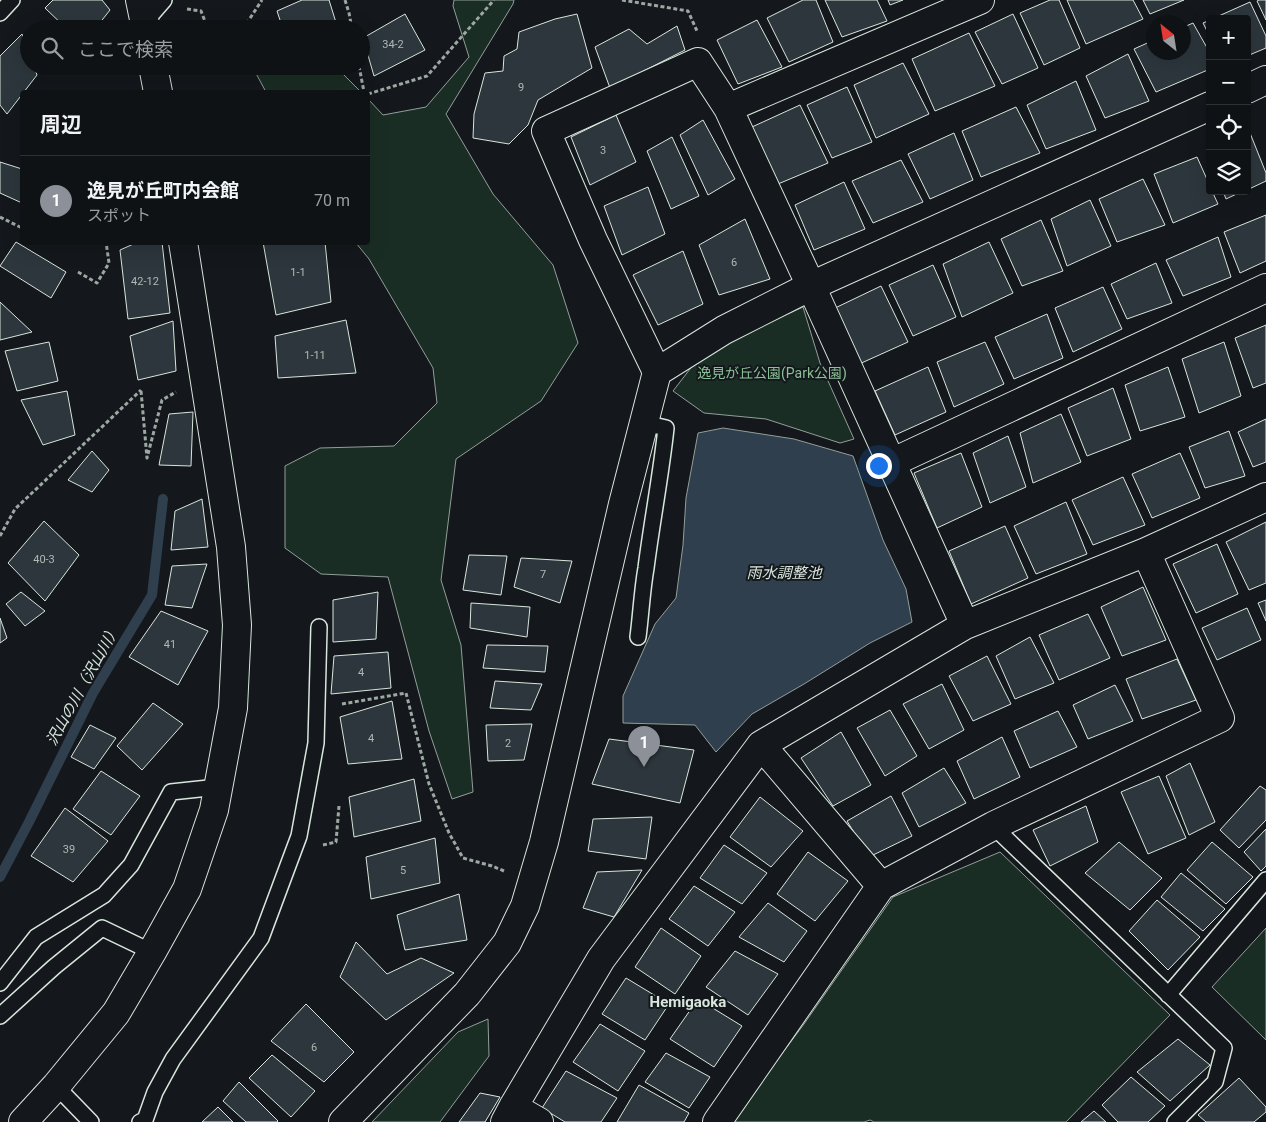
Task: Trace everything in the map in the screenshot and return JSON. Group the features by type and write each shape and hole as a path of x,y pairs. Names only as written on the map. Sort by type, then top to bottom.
{"street":[{"path":"728,108 971,2"},
{"path":"343,1122 467,994 507,943 526,906 544,842 623,504 657,372 593,240 546,131 698,62 728,108 965,625"},
{"path":"155,75 158,90"},
{"path":"1251,87 1266,80"},
{"path":"657,372 724,330 811,286 1206,108"},
{"path":"23,1122 56,1086 116,1013 187,889 214,810 232,708 237,625 230,547 183,245"},
{"path":"891,463 1266,288"},
{"path":"539,1122 509,1115 601,959 761,745 965,625 1146,552 1266,497"},
{"path":"717,1122 881,886 993,826 1220,718 1146,552"},
{"path":"761,745 881,886"}],"lane":[{"path":"0,13 12,0"},
{"path":"144,17 164,0"},
{"path":"638,637 645,571 661,476 666,428 644,423"},
{"path":"140,1122 145,1120 155,1092 173,1059 260,938 299,836 316,743 319,627"},
{"path":"0,983 36,937 104,895 131,865 171,792 218,787"},
{"path":"993,826 1224,1048 1216,1082 1175,1122"},
{"path":"1168,995 1266,880"},
{"path":"0,1016 54,967 102,928 152,952"},
{"path":"56,1086 91,1122"}],"path":[{"path":"249,20 262,0"},
{"path":"345,0 350,20"},
{"path":"370,93 428,76 494,0"},
{"path":"622,0 688,11 708,53 698,62"},
{"path":"361,75 364,90"},
{"path":"0,217 20,227"},
{"path":"78,272 97,283 109,263 106,245"},
{"path":"0,536 15,509 141,390 148,458 162,400 204,377"},
{"path":"317,709 406,693 428,784 463,858 492,866 533,883"}],"green space":[{"path":"454,0 514,0 446,114 493,194 553,265 578,343 541,401 456,459 441,580 461,645 473,792 452,799 429,731 388,577 321,574 285,548 285,466 320,448 394,446 437,403 433,368 369,259 358,245 370,245 370,101 383,115 426,107 469,57 453,6"},
{"path":"257,75 344,75 359,90 265,90"},
{"name":"逸見が丘公園(Park公園)","path":"803,307 820,363 854,439 840,443 766,419 704,413 673,391 697,360 755,329"},
{"path":"1000,852 1170,1015 1066,1122 874,1122 870,1120 864,1122 731,1122 804,1024 893,897"},
{"path":"1266,928 1266,1040 1212,987"},
{"path":"488,1019 489,1056 440,1122 372,1122 458,1032"}],"water":[{"name":"雨水調整池","path":"723,428 794,439 853,456 883,540 906,589 912,622 870,643 752,714 716,752 695,725 623,723 623,696 655,624 676,598 683,545 686,498 698,433"}],"building":[{"path":"53,0 102,0 110,10 102,20 58,20 45,8"},
{"path":"302,0 329,0 335,20 280,20 277,11"},
{"path":"803,0 816,0 833,42 789,62 767,18"},
{"path":"825,0 877,0 887,21 842,37"},
{"path":"888,0 903,0 890,5"},
{"path":"1050,0 1059,0 1080,48 1044,65 1020,13"},
{"path":"1067,0 1133,0 1143,19 1086,44"},
{"path":"1143,0 1184,0 1150,14"},
{"path":"1266,0 1266,20 1257,1"},
{"path":"1250,2 1266,36 1266,48 1251,54 1251,15 1221,15"},
{"path":"405,14 425,50 374,76 370,62 370,34"},
{"path":"577,14 592,68 538,100 528,125 509,144 473,138 474,114 485,73 503,71 504,56 517,49 519,32 555,19"},
{"path":"1013,14 1038,68 1002,84 975,32"},
{"path":"757,20 782,67 738,84 717,40"},
{"path":"1193,23 1206,46 1206,71 1156,92 1134,49 1146,44 1146,60 1191,60 1191,24"},
{"path":"677,26 685,50 610,88 595,47 629,29 647,44"},
{"path":"969,33 995,86 935,111 912,59"},
{"path":"20,36 20,75 37,75 25,90 20,90 20,97 7,114 0,105 0,56"},
{"path":"1128,54 1149,101 1105,118 1086,76"},
{"path":"903,63 929,114 876,138 854,85"},
{"path":"1076,81 1096,130 1046,149 1027,105"},
{"path":"847,87 872,142 832,158 807,105"},
{"path":"800,105 828,163 778,184 752,127"},
{"path":"1016,107 1040,153 981,177 962,131"},
{"path":"616,115 636,162 590,185 571,137"},
{"path":"703,120 735,179 708,195 680,135"},
{"path":"954,133 973,180 930,199 908,154"},
{"path":"1251,136 1266,173 1266,181 1251,188"},
{"path":"672,137 699,196 671,209 647,151"},
{"path":"1197,157 1206,177 1206,195 1214,195 1218,204 1173,223 1154,174"},
{"path":"901,160 923,202 873,223 852,181"},
{"path":"0,162 20,168 20,202 0,193"},
{"path":"1143,179 1165,225 1117,242 1099,199"},
{"path":"844,182 865,229 814,250 795,205"},
{"path":"648,187 665,234 622,255 604,206"},
{"path":"1224,195 1234,195 1226,199"},
{"path":"1090,200 1111,246 1067,266 1051,219"},
{"path":"1266,215 1266,261 1240,273 1224,232"},
{"path":"745,219 770,279 719,295 699,245"},
{"path":"1041,220 1063,271 1022,286 1001,239"},
{"path":"1218,237 1231,277 1183,296 1166,260"},
{"path":"16,242 66,272 51,298 0,266"},
{"path":"989,242 1013,293 962,317 943,264"},
{"path":"131,245 162,245 170,313 128,319 120,250"},
{"path":"264,245 325,245 331,302 276,315"},
{"path":"683,251 703,304 658,325 633,275"},
{"path":"1156,263 1172,303 1127,319 1111,284"},
{"path":"933,265 956,317 913,336 889,285"},
{"path":"881,286 908,342 857,365 833,309"},
{"path":"1103,287 1122,329 1073,352 1055,308"},
{"path":"0,302 32,332 0,340"},
{"path":"1047,314 1063,358 1014,379 995,337"},
{"path":"346,320 356,373 278,378 275,336"},
{"path":"173,321 176,371 138,380 130,336"},
{"path":"1266,325 1266,383 1253,388 1235,338"},
{"path":"49,342 58,381 17,391 5,351"},
{"path":"985,342 1004,384 954,407 937,362"},
{"path":"1224,342 1241,396 1199,413 1182,359"},
{"path":"928,367 946,412 895,435 875,391"},
{"path":"1168,367 1185,417 1140,431 1125,385"},
{"path":"1113,388 1131,439 1087,456 1068,408"},
{"path":"67,391 75,435 43,445 21,400"},
{"path":"193,412 191,466 159,465 169,414"},
{"path":"1061,414 1081,462 1033,483 1020,433"},
{"path":"1266,419 1266,462 1253,467 1238,432"},
{"path":"1229,431 1245,476 1205,488 1189,447"},
{"path":"1008,436 1026,487 990,503 973,453"},
{"path":"92,451 109,470 92,492 68,480"},
{"path":"961,453 982,507 937,528 914,473"},
{"path":"1180,453 1200,498 1152,518 1132,474"},
{"path":"1123,477 1145,525 1093,545 1072,500"},
{"path":"202,499 208,547 171,550 175,511"},
{"path":"1066,502 1087,554 1036,574 1014,526"},
{"path":"44,521 79,555 45,601 8,563"},
{"path":"1266,522 1266,583 1249,590 1226,542"},
{"path":"1005,526 1028,578 971,604 949,551"},
{"path":"1217,544 1238,594 1196,613 1173,564"},
{"path":"469,555 507,556 501,595 463,590"},
{"path":"521,558 572,561 560,603 514,587"},
{"path":"207,564 192,608 165,605 172,566"},
{"path":"1143,587 1166,640 1122,656 1101,607"},
{"path":"21,592 45,611 25,626 6,604"},
{"path":"378,592 376,639 333,642 333,600"},
{"path":"1266,600 1266,621 1258,603"},
{"path":"471,603 530,607 527,637 470,628"},
{"path":"1247,608 1261,640 1217,660 1202,628"},
{"path":"161,611 208,631 178,685 129,657"},
{"path":"1088,614 1110,658 1059,680 1039,635"},
{"path":"0,618 7,638 0,643"},
{"path":"1030,637 1054,683 1015,699 996,656"},
{"path":"487,645 548,646 545,672 483,668"},
{"path":"388,652 391,688 331,694 334,656"},
{"path":"987,656 1011,704 973,721 949,676"},
{"path":"1177,659 1196,700 1142,719 1126,679"},
{"path":"495,681 542,684 531,710 490,708"},
{"path":"942,684 964,730 929,749 903,704"},
{"path":"1115,685 1133,721 1088,739 1073,705"},
{"path":"392,701 402,759 348,764 340,717"},
{"path":"153,703 183,724 142,770 117,746"},
{"path":"890,710 917,756 885,776 857,728"},
{"path":"1058,711 1077,747 1030,768 1014,731"},
{"path":"532,724 524,760 488,761 486,725"},
{"path":"90,725 116,738 94,769 71,757"},
{"path":"841,732 871,785 833,806 801,758"},
{"path":"1002,737 1020,777 974,799 957,761"},
{"path":"609,739 694,750 680,803 592,784"},
{"path":"1190,763 1215,822 1189,835 1166,776"},
{"path":"944,768 966,803 919,827 902,793"},
{"path":"101,771 140,796 111,835 73,809"},
{"path":"1159,776 1186,838 1148,854 1121,792"},
{"path":"414,779 421,821 354,837 349,797"},
{"path":"1260,786 1266,790 1266,820 1239,848 1220,830"},
{"path":"891,796 912,836 869,857 847,821"},
{"path":"760,797 803,831 771,867 730,837"},
{"path":"1086,806 1098,842 1050,866 1033,830"},
{"path":"65,808 108,841 73,882 31,856"},
{"path":"652,817 646,859 588,851 593,819"},
{"path":"1266,829 1266,866 1261,871 1244,852"},
{"path":"435,838 440,883 371,899 366,857"},
{"path":"1119,842 1162,878 1130,910 1085,873"},
{"path":"1212,842 1253,877 1226,904 1187,870"},
{"path":"724,845 767,873 742,904 700,878"},
{"path":"808,852 848,881 815,921 777,894"},
{"path":"642,870 614,917 583,908 597,872"},
{"path":"1181,873 1225,909 1203,931 1161,897"},
{"path":"694,886 735,912 708,946 669,919"},
{"path":"459,894 467,940 405,950 397,915"},
{"path":"1157,900 1200,937 1168,970 1129,931"},
{"path":"768,903 807,931 784,962 739,937"},
{"path":"661,928 701,956 675,994 635,967"},
{"path":"356,942 387,974 421,958 454,973 386,1020 340,977"},
{"path":"735,951 778,974 748,1015 706,987"},
{"path":"626,978 669,1004 645,1040 602,1014"},
{"path":"698,999 742,1026 714,1067 670,1039"},
{"path":"306,1004 354,1052 324,1082 271,1041"},
{"path":"600,1024 645,1051 618,1091 573,1062"},
{"path":"1178,1039 1210,1065 1170,1101 1137,1072"},
{"path":"666,1053 710,1077 689,1108 645,1082"},
{"path":"272,1055 315,1091 291,1117 249,1078"},
{"path":"566,1071 617,1098 601,1122 565,1122 542,1108"},
{"path":"1131,1077 1165,1106 1148,1122 1118,1122 1102,1105"},
{"path":"1239,1078 1266,1107 1266,1112 1254,1122 1206,1122 1198,1115"},
{"path":"239,1082 277,1122 246,1122 223,1101"},
{"path":"639,1085 689,1113 684,1122 617,1122"},
{"path":"480,1093 500,1097 485,1122 459,1122"},
{"path":"218,1107 233,1122 202,1122"},
{"path":"1094,1111 1106,1122 1081,1122"}],"waterway":[{"name":"沢山の川（沢山川）","path":"0,877 93,693 152,595 163,499"}],"place":[{"name":"逸見が丘町内会館","path":"644,767"}],"district":[{"name":"Hemigaoka","path":"688,1002"}]}
